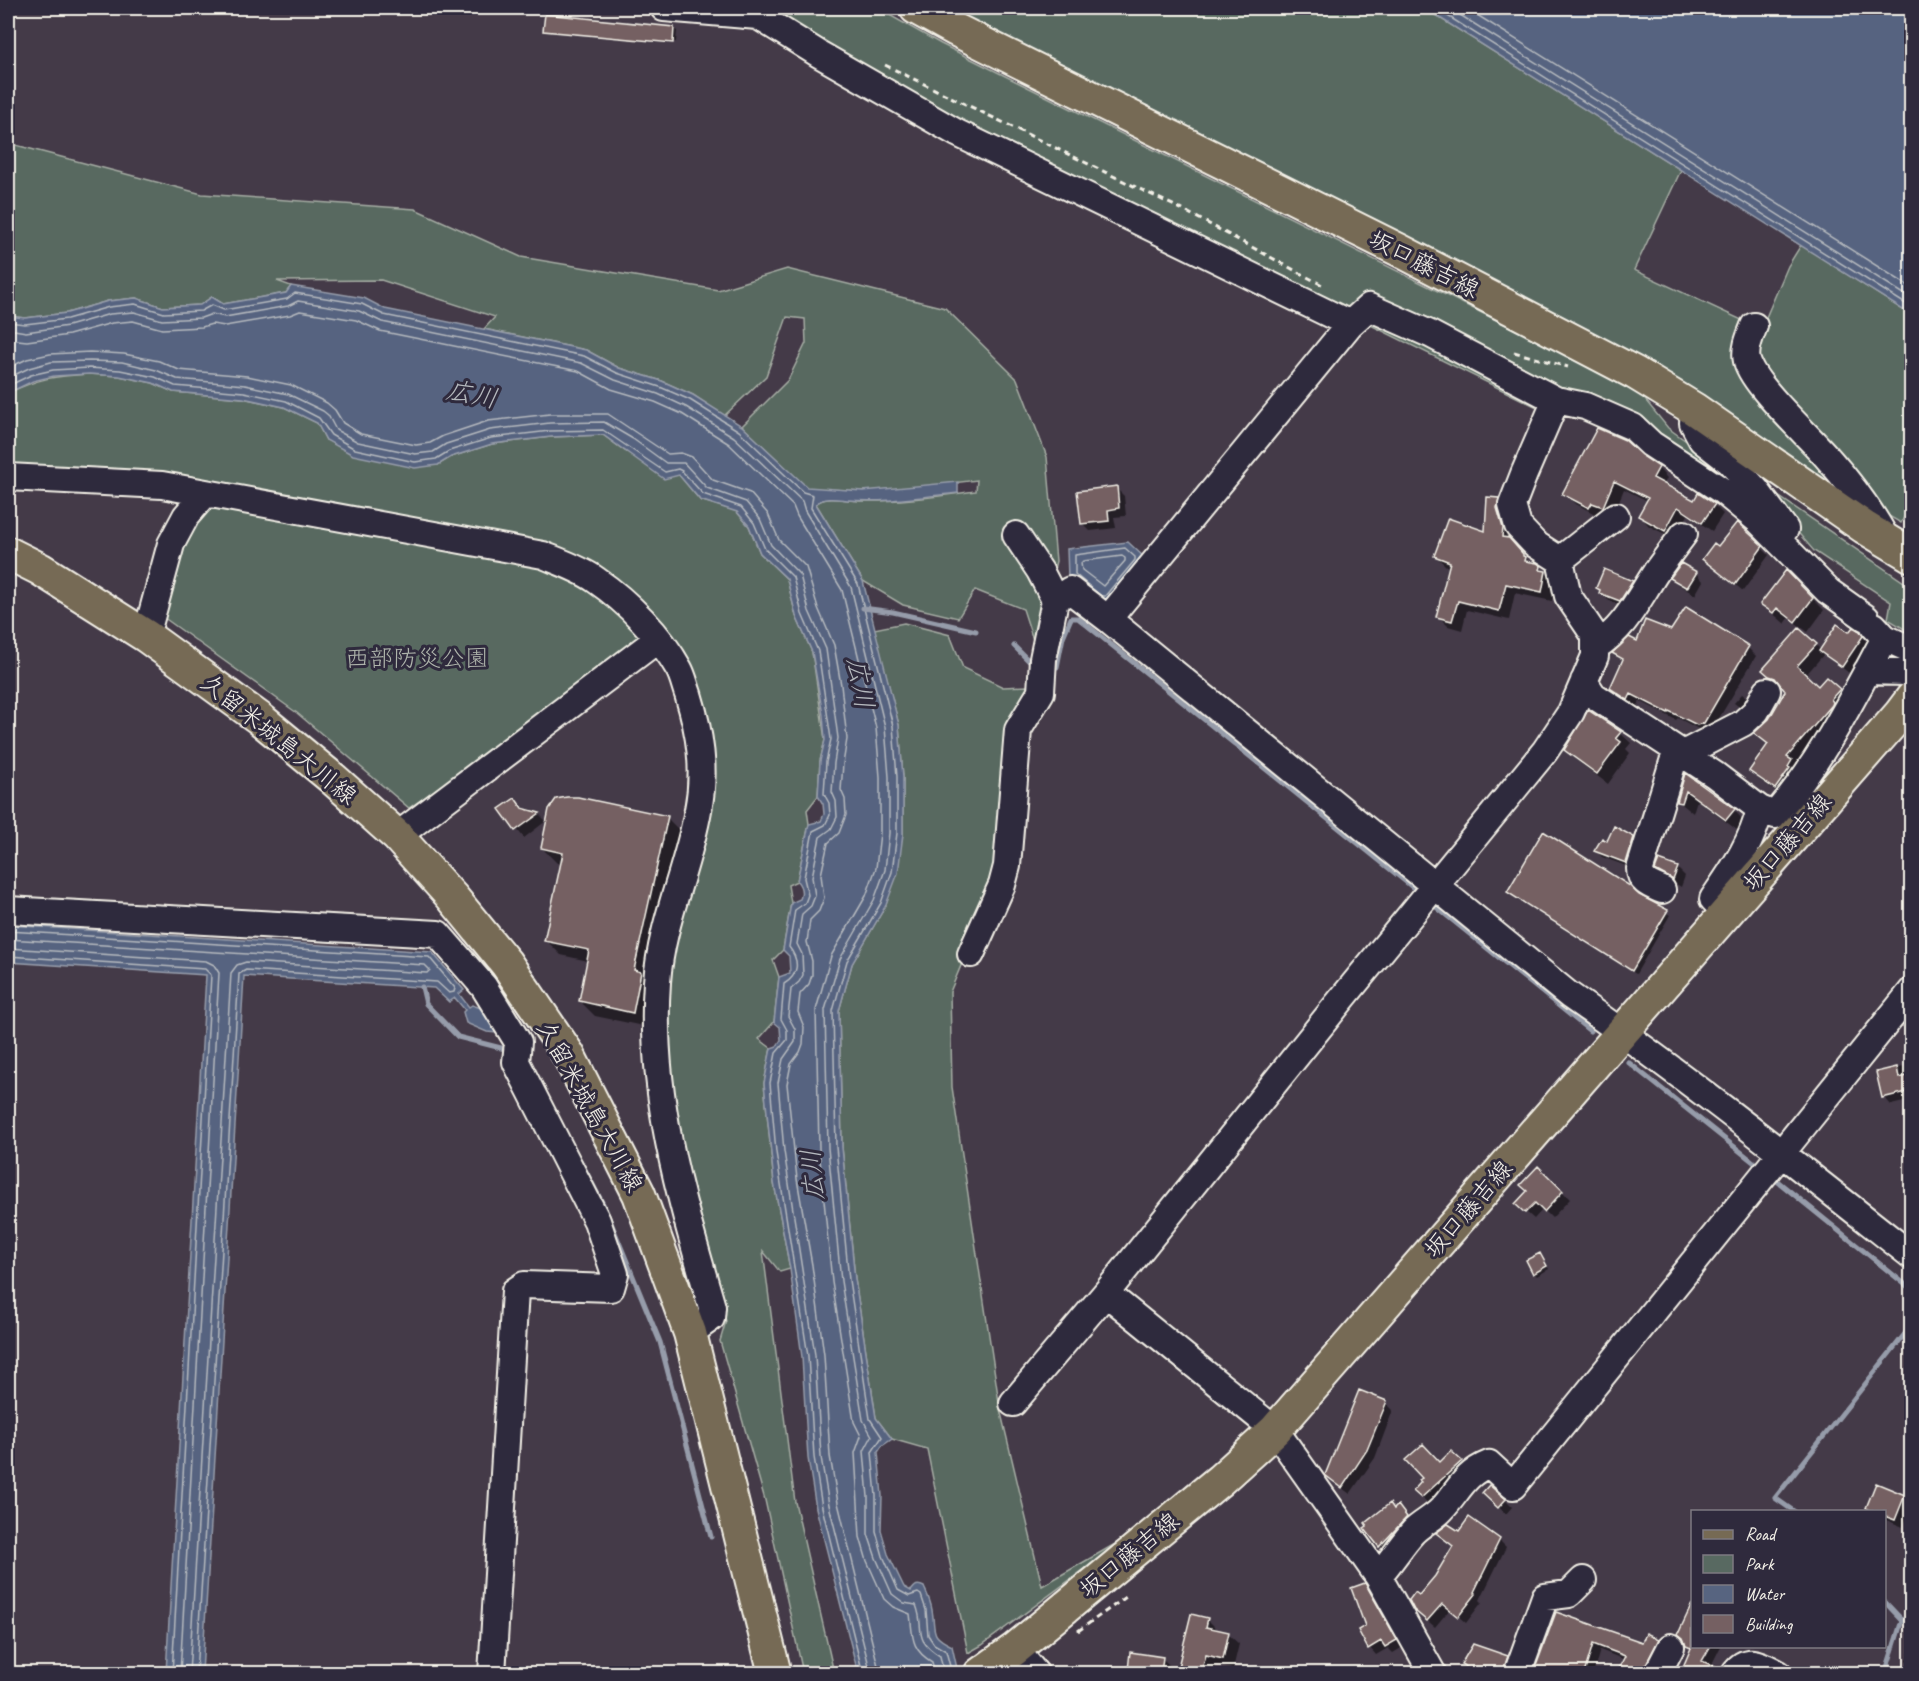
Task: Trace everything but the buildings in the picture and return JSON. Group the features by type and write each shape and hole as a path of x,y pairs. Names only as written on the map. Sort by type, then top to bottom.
{"main road":[{"name":"坂口藤吉線","path":"916,8 1401,251 1635,373 1694,409 1864,527 1899,548"},
{"name":"久留米城島大川線","path":"8,553 40,569 146,636 260,718 397,836 452,897 506,963 568,1054 639,1194 690,1333 775,1674"},
{"name":"坂口藤吉線","path":"980,1674 1220,1480 1275,1430 1892,723 1909,673"}],"street":[{"path":"664,8 758,16 819,54 957,133 1350,324"},
{"path":"1108,619 1350,324 1369,308 1430,334 1556,400 1586,406 1633,427 1651,444 1742,506 1828,591 1866,618"},
{"path":"1754,326 1748,344 1747,360 1757,381 1827,457 1899,548"},
{"path":"1013,1403 1106,1293 1545,751 1571,712 1595,656 1595,636 1568,596 1560,560 1535,544 1518,526 1512,505 1556,400"},
{"path":"1694,409 1693,423 1702,440 1729,461 1756,490 1807,555 1847,593 1885,638 1909,673"},
{"path":"8,477 162,485 543,555 595,578 626,603 658,639 680,670 702,749 702,777 698,811 664,939 657,981 656,1066 669,1145 689,1228 712,1307 711,1318 690,1333"},
{"path":"146,636 171,544 186,516 205,494"},
{"path":"1560,560 1616,516"},
{"path":"1595,647 1610,637 1628,616 1657,570 1684,534"},
{"path":"971,954 1002,885 1007,866 1018,730 1041,692 1042,665 1055,600 1040,571 1016,535"},
{"path":"1055,600 1070,590 1108,619 1429,894 1623,1032 1782,1153 1911,1256"},
{"path":"1584,681 1593,695 1715,775 1760,809 1775,815 1788,800 1842,719 1885,638"},
{"path":"397,836 658,639"},
{"path":"1867,671 1909,673"},
{"path":"1662,890 1643,881 1640,869 1673,762 1682,754 1743,723 1756,711 1767,691"},
{"path":"1726,912 1713,899 1739,860 1756,828 1760,809"},
{"path":"8,910 438,934 484,987 518,1042 516,1062 597,1221 615,1274 611,1288 524,1285 515,1291 492,1674"},
{"path":"1378,1576 1393,1561 1413,1533 1442,1509 1476,1469 1488,1464 1513,1486 1911,991"},
{"path":"1106,1293 1275,1430 1378,1576 1433,1674"},
{"path":"1517,1674 1545,1597 1569,1594 1583,1580"},
{"path":"1657,1674 1671,1647"},
{"path":"1010,1652 1036,1674"},
{"path":"1734,1674 1739,1666 1751,1662 1762,1664 1779,1674"}],"path":[{"path":"877,61 1183,210 1332,290"},
{"path":"1513,352 1570,368"},
{"path":"1074,1634 1126,1597"}],"green space":[{"path":"744,8 877,8 941,44 1548,346 1642,396 1668,428 1731,473 1759,510 1647,425 1541,409 969,127"},
{"path":"936,8 1424,8 1681,170 1634,270 1761,329 1788,266 1801,245 1911,315 1911,504 1901,523 1887,515 1770,374 1736,358 1854,505"},
{"path":"8,143 202,194 415,209 521,257 718,290 787,269 945,308 1017,379 1047,457 1056,561 1035,646 1023,609 975,590 958,618 903,605 863,581 816,504 825,499 890,501 976,491 977,480 894,490 807,488 742,426 788,380 806,343 805,319 787,317 766,376 724,416 693,395 662,381 619,368 586,350 484,329 495,317 381,280 277,281 291,286 286,293 223,304 212,297 200,305 163,307 136,298 108,301 67,313 25,318 8,316"},
{"path":"89,374 119,376 153,383 173,392 242,398 284,407 317,423 326,440 438,465 451,457 492,444 551,437 603,435 625,451 679,475 700,500 736,511 749,526 760,553 787,579 796,616 812,652 825,740 820,761 818,796 807,810 809,824 797,881 788,885 791,903 783,950 773,960 779,977 774,1022 759,1039 771,1048 764,1083 774,1183 790,1269 780,1272 763,1251 795,1502 834,1673 803,1673 765,1500 720,1341 726,1321 685,1194 666,1062 667,955 710,745 633,598 573,553 171,476 8,470 8,393 47,379"},
{"path":"1749,476 1911,587 1911,633 1888,619 1891,602 1814,551"},
{"name":"西部防災公園","path":"226,503 563,570 643,631 640,640 538,719 409,808 297,713 163,617 189,529 206,511"},
{"path":"904,623 950,635 963,668 1003,687 1028,686 1010,725 1000,872 950,992 952,1087 1000,1409 1042,1586 1129,1536 968,1653 927,1449 892,1439 876,1418 855,1279 842,1147 839,1011 852,964 886,905 903,834 903,777 899,725 874,629"}],"water":[{"path":"1424,8 1911,8 1911,315"},
{"name":"広川","path":"291,286 364,298 385,309 586,350 619,368 662,381 693,395 742,426 807,487 863,491 958,482 958,493 889,500 831,499 819,501 816,504 863,581 899,725 903,777 903,834 898,873 886,905 852,964 839,1011 842,1147 855,1279 876,1418 892,1439 878,1452 882,1496 881,1530 888,1554 904,1587 911,1591 916,1586 924,1587 929,1598 935,1632 940,1639 952,1646 958,1673 858,1673 816,1508 808,1458 802,1357 790,1269 774,1183 764,1083 771,1048 777,1046 781,1040 780,1027 774,1022 779,977 790,973 789,956 783,950 791,903 800,899 802,894 797,881 809,824 821,821 824,814 823,804 818,796 820,761 825,740 823,715 812,652 796,616 787,579 760,553 749,526 737,512 700,500 679,475 664,479 603,435 551,437 492,444 451,457 438,465 415,468 353,455 326,440 317,423 284,407 243,398 173,392 153,383 119,376 89,374 54,376 33,381 8,393 8,316 25,318 67,313 108,301 136,298 163,307 200,305 212,297 223,304 286,293"},
{"path":"1128,542 1145,558 1105,606 1068,577 1067,549"},
{"path":"8,925 432,952 464,990 459,994 469,1007 472,1005 484,1009 500,1028 497,1033 487,1032 466,1023 463,1012 465,1010 455,998 449,1002 434,988 244,976 202,1673 166,1673 206,975 8,962"}],"waterway":[{"path":"863,608 893,612 976,631"},
{"path":"1049,666 1057,667 1063,637 1071,618 1078,618 1421,894"},
{"path":"1014,646 1032,664 1036,664"},
{"path":"1430,902 1590,1031"},
{"path":"422,987 426,1004 458,1037 505,1049"},
{"path":"1628,1062 1761,1168"},
{"path":"580,1160 605,1208 660,1342 711,1537"},
{"path":"1771,1176 1912,1290"},
{"path":"1792,1510 1775,1498 1912,1325"},
{"path":"1885,1674 1902,1620 1886,1603"}]}
